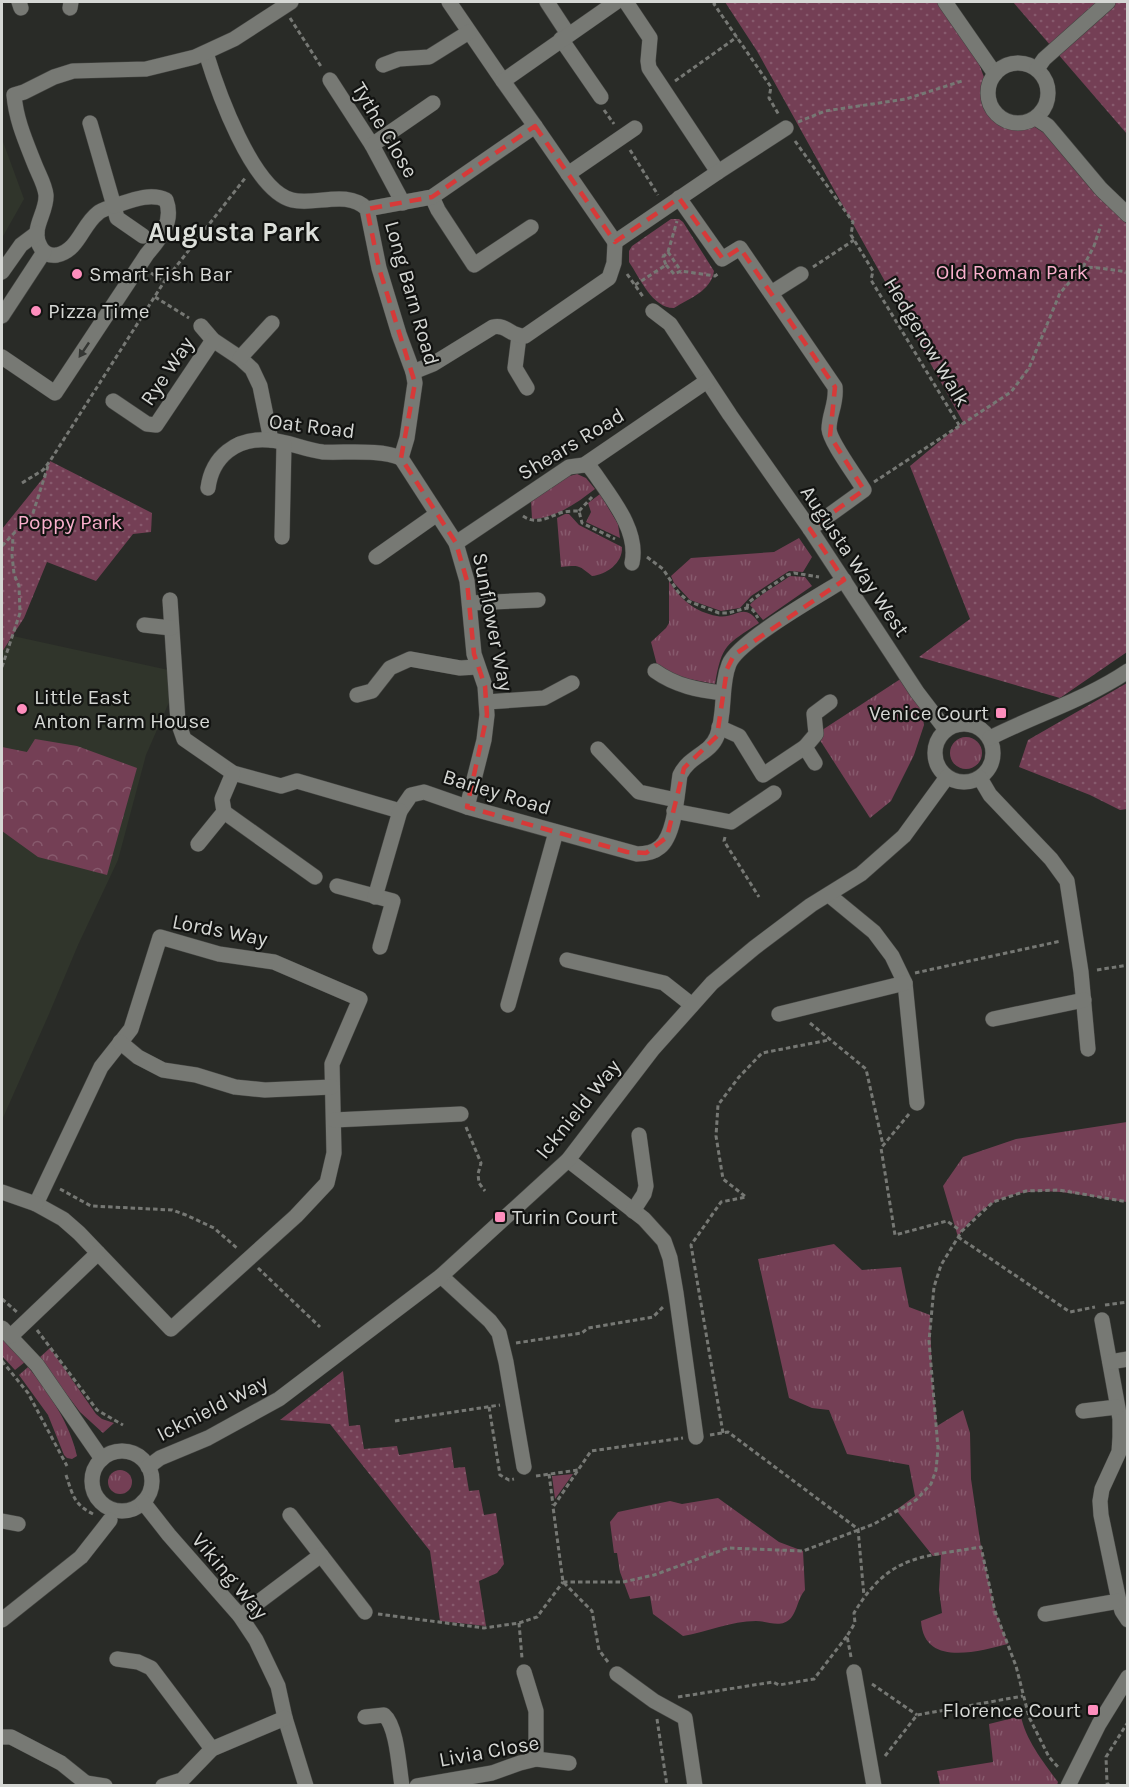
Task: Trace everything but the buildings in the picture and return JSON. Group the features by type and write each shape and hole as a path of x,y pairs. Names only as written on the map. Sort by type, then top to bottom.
{"street":[{"path":"413,372 433,364 493,327 501,326 519,336 525,336 609,278 614,263 615,242 449,2"},
{"path":"547,2 601,97"},
{"path":"503,81 616,2"},
{"path":"626,2 650,38 649,68 718,172"},
{"path":"945,2 995,74"},
{"path":"1037,69 1044,59 1108,2"},
{"path":"2,357 55,393 158,242 168,222 170,210 166,200 154,196 102,210 93,217 68,251 53,255 44,252 39,244 37,233 46,196 41,177 8,92 24,92 54,77 73,71 146,69 177,63 206,53 234,39 279,5"},
{"path":"383,65 399,59 429,57 469,32"},
{"name":"Long Barn Road","path":"206,53 238,137 273,189 291,200 346,200 360,204 367,209 385,291 413,372 415,394 401,458"},
{"path":"1016,62 1027,63 1037,69 1044,77 1048,87 1048,98 1036,118 1028,122 1016,123 1005,120 996,113 990,104 988,94 991,78 995,74 999,69 1016,62"},
{"name":"Tythe Close","path":"330,80 372,145 403,202"},
{"path":"372,145 433,103"},
{"path":"1036,118 1048,126 1101,189 1128,215"},
{"path":"90,123 117,218 143,236"},
{"name":"Long Barn Road","path":"367,209 432,197 535,126"},
{"path":"615,242 673,211 679,198 786,128"},
{"path":"567,174 629,133"},
{"path":"432,197 474,265 531,226"},
{"path":"679,198 722,259 740,248 835,387 837,398 831,415 830,436 867,487 810,529"},
{"path":"2,272 21,245 37,233"},
{"path":"2,316 44,252"},
{"path":"771,293 805,272"},
{"name":"Augusta Way West","path":"653,311 670,324 734,421 810,529 917,692 946,730"},
{"path":"240,358 272,323"},
{"name":"Rye Way","path":"201,326 213,340 252,369 261,386 277,442 282,537"},
{"path":"519,336 515,368 526,388"},
{"name":"Rye Way","path":"113,401 147,424 156,425 213,340"},
{"name":"Shears Road","path":"456,543 569,467 584,465 707,381"},
{"name":"Oat Road","path":"208,488 209,476 221,456 248,442 277,442 322,452 382,454 401,458"},
{"name":"Sunflower Way","path":"401,458 456,543 465,568 472,642 477,667 485,686 487,702 484,740 467,807"},
{"path":"584,465 589,466 627,525 633,547 632,563"},
{"path":"376,557 437,514"},
{"name":"Barley Road","path":"400,811 411,795 424,792 467,807 627,852 646,853 663,844 671,828 680,775 684,768 694,757 710,747 717,736 730,661 740,648 844,580"},
{"path":"170,600 178,722 184,739 233,773 280,786 297,781 400,811 375,897"},
{"path":"470,603 538,600"},
{"path":"144,625 171,628"},
{"path":"357,695 372,691 390,668 410,659 460,668 477,667"},
{"path":"655,671 668,680 686,687 723,693"},
{"path":"990,738 1023,721 1083,697 1128,671"},
{"path":"487,702 544,698 572,682"},
{"path":"719,728 739,736 763,775 805,747 816,734 814,714 830,702"},
{"path":"970,724 978,727 990,738 994,755 987,772 980,778 963,783 947,777 940,770 935,754 940,737 946,730 953,726 970,724"},
{"path":"805,747 815,763"},
{"path":"598,749 639,792 730,822 774,793"},
{"path":"233,773 222,799 224,812 315,877"},
{"name":"Icknield Way","path":"148,1467 160,1458 208,1438 279,1399 441,1276 568,1160 653,1048 712,983 811,905 861,874 903,836 947,777"},
{"path":"980,778 990,795 1051,859 1067,881 1081,972 1088,1049"},
{"path":"198,844 224,812"},
{"name":"Barley Road","path":"508,1005 556,832"},
{"path":"338,886 393,901 380,947"},
{"path":"829,895 874,932 892,956 903,979 917,1103"},
{"name":"Lords Way","path":"2,1192 36,1204 63,1219 171,1329 312,1201 327,1183 334,1153 332,1064 360,999 274,962 219,954 160,938 131,1029 100,1067 36,1204"},
{"path":"567,960 664,983 692,1005"},
{"path":"779,1014 903,979"},
{"path":"993,1019 1084,1000"},
{"path":"120,1042 138,1058 163,1070 196,1075 235,1087 265,1090 332,1087"},
{"path":"334,1120 461,1114"},
{"path":"633,1210 644,1194 646,1186 639,1135"},
{"path":"568,1160 644,1219 664,1241 670,1257 676,1293 696,1437"},
{"path":"98,1254 36,1313 6,1332 50,1383 102,1459"},
{"path":"441,1276 490,1321 499,1333 524,1467"},
{"path":"1101,1313 1120,1437 1119,1452 1102,1489 1101,1515 1119,1601 1128,1620"},
{"path":"1110,1362 1128,1359"},
{"path":"1083,1411 1117,1407"},
{"path":"114,1452 127,1452 139,1457 148,1467 151,1485 143,1502 133,1509 121,1511 111,1509 100,1502 94,1491 92,1479 95,1468 102,1459 114,1452"},
{"name":"Viking Way","path":"143,1502 240,1616 256,1640 279,1686 285,1718 306,1785"},
{"path":"290,1515 365,1612"},
{"path":"2,1620 76,1562 110,1520"},
{"path":"2,1521 18,1524"},
{"path":"240,1616 321,1555"},
{"path":"1045,1614 1119,1601"},
{"path":"117,1659 138,1662 151,1668 212,1749"},
{"path":"524,1672 536,1711 536,1759"},
{"path":"854,1672 873,1779"},
{"path":"617,1674 654,1701 684,1718 695,1785"},
{"path":"1065,1778 1128,1677"},
{"path":"365,1717 386,1715 395,1743 402,1785"},
{"path":"163,1785 184,1783 212,1749 285,1718"},
{"path":"2,1737 11,1737 61,1763 85,1784 105,1785"},
{"name":"Livia Close","path":"417,1785 492,1773 536,1759 569,1763"}],"path":[{"name":"Hedgerow Walk","path":"716,2 714,4 771,87 770,98 786,128 853,222 851,235 873,271 871,280 959,425"},
{"path":"279,5 330,80"},
{"path":"663,89 737,38"},
{"path":"786,128 806,117 825,111 906,99 962,81"},
{"path":"601,97 602,107 629,133 636,162 673,211 668,252 663,257 666,265 674,274 681,271 715,276 721,272"},
{"path":"22,483 43,470 50,461 164,282 255,165"},
{"path":"867,487 1011,392 1029,368 1060,293 1083,267 1094,246 1101,225"},
{"path":"805,272 854,240"},
{"path":"668,252 681,271"},
{"path":"614,263 626,273 653,311"},
{"path":"634,285 666,265"},
{"path":"1083,267 1128,272"},
{"path":"155,297 201,326"},
{"path":"2,546 33,513 50,461"},
{"path":"508,507 530,520 545,520 560,513 579,511 586,502 604,488"},
{"path":"579,511 582,523 633,547 663,568 678,592 688,601 719,613 747,608 753,610 766,630"},
{"path":"2,667 20,614 20,586 14,574 12,555 13,536"},
{"path":"747,608 753,599 787,575 794,573 844,580"},
{"path":"730,822 724,841 759,897"},
{"path":"903,979 991,955 1076,938"},
{"path":"1081,972 1128,965"},
{"path":"795,1010 866,1069 883,1145"},
{"path":"723,1433 691,1245 721,1202 746,1197 723,1179 716,1136 718,1105 739,1077 762,1053 829,1040"},
{"path":"917,1103 881,1148 895,1235 947,1221 962,1232"},
{"path":"461,1114 481,1163 478,1174 479,1183 485,1191"},
{"path":"47,1182 91,1206 172,1210 214,1228 320,1327"},
{"path":"563,1582 623,1582 654,1575 728,1548 803,1551 874,1524 916,1500 931,1484 936,1470 938,1448 929,1341 934,1287 941,1265 958,1237 993,1202 1026,1191 1059,1190 1128,1202"},
{"path":"958,1237 1070,1312 1101,1313"},
{"path":"502,1346 582,1333 588,1328 653,1317 676,1293"},
{"path":"2,1299 20,1315 29,1306 36,1313 42,1320 35,1328 97,1410 123,1425"},
{"path":"2,1361 28,1393 67,1466"},
{"path":"395,1421 513,1402"},
{"path":"553,1507 591,1451 728,1432 858,1529 864,1596"},
{"path":"549,1474 563,1582 592,1611 599,1650 617,1674"},
{"path":"66,1475 75,1501 81,1508 110,1520"},
{"path":"667,1785 654,1701 773,1682 779,1685 814,1679 855,1623 854,1613 864,1596 882,1578 904,1563 981,1547 995,1611 1016,1666 1029,1717 1049,1757 1065,1778"},
{"path":"365,1612 484,1629 519,1623 537,1617 563,1582"},
{"path":"519,1623 524,1672"},
{"path":"847,1636 854,1672 917,1715 1023,1696"},
{"path":"873,1779 917,1715"},
{"path":"1110,1785 1107,1783 1106,1757 1128,1722"}],"highlighted area":[{"path":"535,126 615,242 679,198 723,259 740,248 835,387 830,436 864,490 810,529 844,580 734,655 727,669 717,736 684,768 667,837 646,853 627,852 467,807 487,715 485,686 474,654 467,581 456,543 401,458 415,383 379,268 367,209 432,197"}],"shaded area":[{"path":"2,139 24,199 2,238"},
{"path":"13,636 173,671 173,693 146,755 118,860 78,945 2,1120 2,652"}],"green space":[{"name":"Old Roman Park","path":"725,2 942,2 974,50 996,110 1006,119 1032,125 1047,135 1094,191 1127,224 1127,652 1060,698 919,657 970,619 910,466 963,422 757,51"},
{"path":"1013,2 1127,2 1127,134"},
{"path":"671,219 679,219 683,222 714,271 709,284 704,289 674,308 666,307 653,298 629,262 629,251 632,246"},
{"name":"Poppy Park","path":"50,461 152,513 151,532 133,534 96,581 47,562 24,618 2,652 2,529 44,477"},
{"path":"577,474 586,478 595,489 558,513 532,519 531,501 566,477"},
{"path":"600,494 618,524 620,538 586,522 591,512 588,503"},
{"path":"569,514 579,525 622,547 620,558 613,567 592,576 578,567 561,567 557,518"},
{"path":"799,538 812,557 803,572 789,571 751,596 740,608 721,611 690,600 674,583 671,576 691,558 774,552"},
{"path":"790,576 805,577 812,586 763,620 750,605"},
{"path":"669,581 678,594 695,608 724,617 744,612 753,616 759,623 727,647 720,661 715,684 673,676 657,665 651,642 669,623"},
{"path":"902,678 922,711 924,725 914,755 891,801 870,818 816,734"},
{"path":"1127,683 1127,809 1120,810 1090,795 1019,767 1028,740"},
{"path":"966,737 977,742 982,753 977,764 966,769 955,764 950,753 955,742"},
{"path":"35,739 77,746 137,768 107,875 38,857 2,831 2,747 27,752"},
{"path":"1127,1122 1127,1202 1057,1192 1035,1191 1014,1195 994,1202 976,1216 958,1237 943,1186 963,1157 1016,1139"},
{"path":"834,1244 862,1270 901,1267 909,1307 930,1315 932,1379 937,1426 963,1410 970,1433 971,1479 981,1547 995,1611 1008,1644 955,1653 942,1651 932,1645 924,1636 921,1621 942,1613 939,1590 941,1555 933,1556 896,1510 915,1496 909,1465 847,1454 829,1410 812,1408 789,1398 758,1259"},
{"path":"2,1338 25,1362 15,1370 2,1356"},
{"path":"50,1348 96,1414 114,1423 103,1433 80,1412 39,1358"},
{"path":"28,1367 44,1387 64,1420 77,1456 72,1459 64,1455 48,1415 19,1375"},
{"path":"343,1371 349,1426 360,1425 364,1449 397,1446 399,1455 451,1447 454,1468 465,1467 469,1491 479,1490 484,1515 496,1513 504,1564 497,1573 479,1581 486,1626 440,1621 430,1551 330,1424 280,1420"},
{"path":"120,1470 125,1471 131,1477 131,1487 125,1493 120,1494 115,1493 109,1487 108,1482 109,1477 115,1471"},
{"path":"573,1474 555,1499 552,1476"},
{"path":"718,1498 779,1542 803,1551 805,1590 791,1618 783,1623 747,1621 683,1636 653,1614 650,1596 630,1599 620,1572 617,1553 614,1553 610,1522 618,1512 670,1501 682,1504"},
{"path":"1021,1716 1031,1742 1058,1782 1057,1785 940,1785 937,1771 993,1762 989,1724"}],"place":[{"name":"Smart Fish Bar","path":"77,274"},
{"name":"Pizza Time","path":"36,311"},
{"name":"Little East Anton Farm House","path":"22,709"},
{"name":"Venice Court","path":"1001,713"},
{"name":"Turin Court","path":"500,1217"},
{"name":"Florence Court","path":"1093,1710"}],"district":[{"name":"Augusta Park","path":"234,232"}]}
